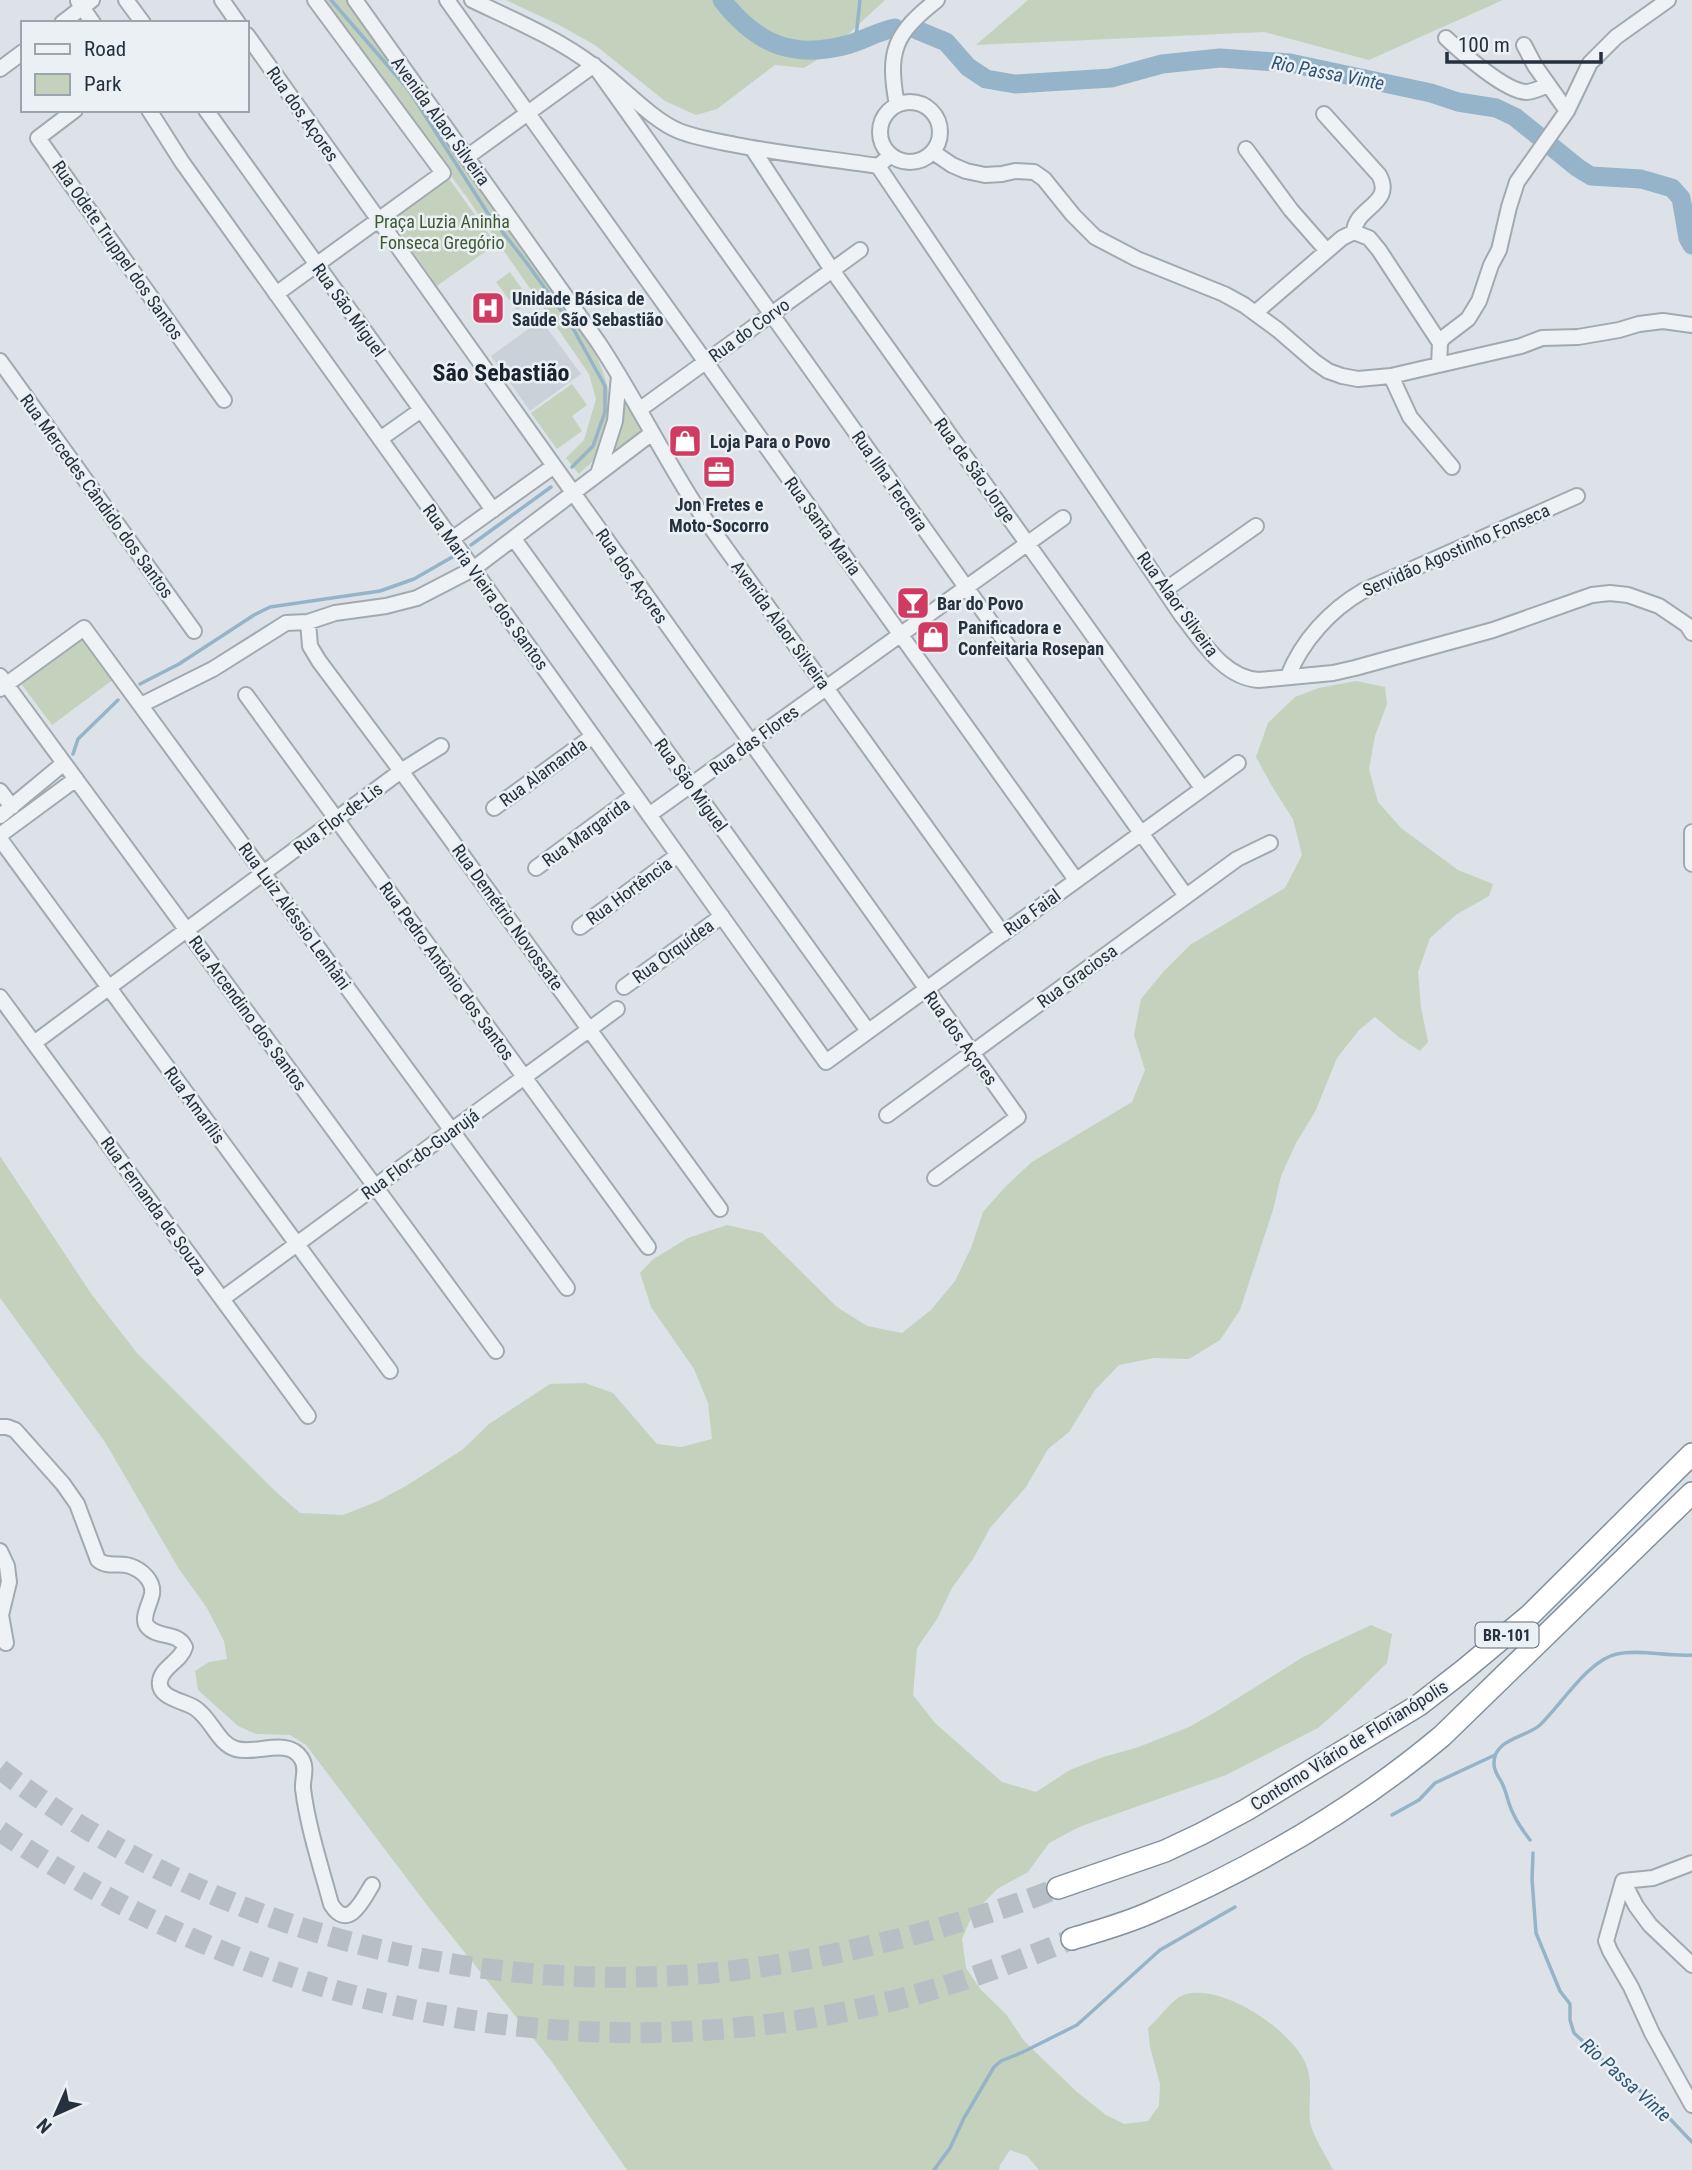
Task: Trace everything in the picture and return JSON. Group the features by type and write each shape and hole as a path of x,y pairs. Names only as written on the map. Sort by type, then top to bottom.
{"highway":[{"name":"Contorno Viário de Florianópolis","path":"1058,1888 1165,1851 1201,1834 1246,1810 1419,1705 1530,1615 1692,1454"},
{"name":"Contorno Viário de Florianópolis","path":"1072,1940 1148,1913 1273,1852 1406,1767 1489,1691 1692,1493"}],"street":[{"path":"126,0 142,21"},
{"path":"222,0 237,21"},
{"name":"Avenida Alaor Silveira","path":"315,0 443,173 378,220"},
{"name":"Avenida Alaor Silveira","path":"355,0 619,374 699,511 1003,934"},
{"name":"Rua Santa Maria","path":"447,0 1076,880"},
{"path":"472,0 549,37 594,65 675,130 752,148 878,166 891,155"},
{"path":"897,105 892,68 898,40 915,17 937,0"},
{"path":"1439,365 1440,343 1443,338 1472,313 1501,243 1517,182 1567,111 1586,69 1596,55 1616,37 1668,0"},
{"path":"64,21 84,2 92,21"},
{"name":"Rua dos Açores","path":"248,36 1018,1117 935,1178"},
{"path":"1446,38 1473,62 1513,89 1530,92 1548,85"},
{"path":"1524,45 1567,111"},
{"path":"0,69 21,53"},
{"path":"467,157 594,65"},
{"name":"Rua Ilha Terceira","path":"594,65 1186,896"},
{"path":"916,103 932,112 940,128 939,141 933,152 924,159 913,162 901,161 891,155 881,140 880,128 888,112 897,105 916,103"},
{"name":"Rua Odete Truppel dos Santos","path":"72,112 38,138 224,400"},
{"name":"Rua Maria Vieira dos Santos","path":"150,112 182,162 826,1062"},
{"name":"Rua São Miguel","path":"207,112 493,510"},
{"path":"1324,114 1380,175 1383,182 1382,195 1358,219 1354,232"},
{"name":"Rua de São Jorge","path":"752,148 832,270 1202,789"},
{"path":"1246,149 1291,210 1326,251"},
{"path":"933,152 966,171 985,175 1015,171 1034,173 1044,179 1095,237 1137,259 1224,294 1255,313 1328,371 1342,376 1358,379 1391,376 1521,346 1542,338 1578,337 1663,321 1692,325"},
{"name":"Rua Alaor Silveira","path":"878,166 1165,590 1202,642 1229,669 1249,680 1333,673 1493,629 1592,595 1610,593 1628,595 1659,606 1687,625 1692,633"},
{"path":"276,294 378,220"},
{"path":"1255,313 1326,251 1354,232 1368,238 1379,250 1440,343"},
{"name":"Rua do Corvo","path":"639,410 860,250"},
{"name":"Rua Mercedes Cândido dos Santos","path":"0,361 194,631"},
{"path":"598,475 615,421 619,374"},
{"path":"1391,376 1410,417 1452,467"},
{"path":"380,439 421,410"},
{"path":"141,705 213,668 286,623 308,622 335,612 386,606 417,598 474,569 652,433"},
{"path":"452,539 554,466"},
{"name":"Servidão Agostinho Fonseca","path":"1288,676 1313,634 1349,599 1577,496"},
{"name":"Rua das Flores","path":"649,815 1063,518"},
{"path":"1165,590 1256,526"},
{"name":"Rua São Miguel","path":"514,539 868,1031"},
{"name":"Rua Demétrio Novossate","path":"308,622 310,646 319,661 720,1209"},
{"name":"Rua Luiz Aléssio Lenhâni","path":"2,683 84,628 567,1288"},
{"name":"Rua Arcendino dos Santos","path":"2,683 76,779 496,1351"},
{"name":"Rua Pedro Antônio dos Santos","path":"246,695 648,1247"},
{"name":"Rua Alamanda","path":"494,808 593,736"},
{"name":"Rua Flor-de-Lis","path":"34,1043 401,771 441,746"},
{"path":"0,791 6,812 64,763"},
{"name":"Rua Faial","path":"826,1062 1238,763"},
{"path":"0,837 76,779"},
{"name":"Rua Margarida","path":"536,868 635,795"},
{"path":"1692,832 1692,863"},
{"name":"Rua Amarílis","path":"0,837 390,1371"},
{"name":"Rua Graciosa","path":"887,1115 1186,896 1249,852 1270,843"},
{"name":"Rua Hortência","path":"580,927 678,855"},
{"name":"Rua Orquídea","path":"624,987 722,916"},
{"name":"Rua Fernanda de Souza","path":"0,997 308,1416"},
{"name":"Rua Flor-do-Guarujá","path":"222,1299 617,1009"},
{"path":"0,1427 15,1430 63,1484 77,1504 98,1560 106,1565 129,1565 147,1576 152,1584 146,1625 150,1629 178,1638 185,1647 183,1653 162,1675 159,1682 161,1689 208,1718 231,1748 243,1751 282,1747 297,1753 303,1760 303,1786 309,1819 331,1904 337,1913 344,1916 350,1914 372,1885"},
{"path":"0,1551 7,1566 9,1582 1,1615 6,1643"},
{"path":"1623,1881 1653,1878 1692,1863"},
{"path":"1623,1881 1650,1925 1692,1965"},
{"path":"1623,1881 1606,1941 1692,2105"}],"shaded area":[{"path":"541,320 581,374 530,411 491,356"}],"green space":[{"path":"321,0 348,0 576,321 596,355 609,393 609,416 598,455 579,474 566,458 584,440 596,399 589,374 468,199"},
{"path":"506,0 885,0 828,53 804,68 775,65 717,109 696,115 665,101 595,45"},
{"path":"1028,0 1503,0 1369,60 1264,32 976,45"},
{"name":"Praça Luzia Aninha Fonseca Gregório","path":"447,176 496,244 437,286 389,218"},
{"path":"510,272 530,300 517,310 496,282"},
{"path":"572,384 587,405 572,416 582,431 557,449 531,413"},
{"path":"623,395 648,432 611,460 610,450"},
{"path":"81,635 114,679 52,725 19,681"},
{"path":"1356,681 1385,687 1387,704 1375,736 1369,769 1378,802 1401,828 1458,870 1493,884 1489,896 1457,914 1430,938 1418,972 1428,1042 1420,1051 1375,1017 1359,1030 1337,1058 1315,1112 1296,1143 1281,1176 1273,1210 1240,1310 1220,1340 1189,1359 1154,1358 1119,1365 1095,1390 1069,1432 1048,1449 1026,1487 990,1528 973,1559 952,1588 937,1619 917,1648 913,1695 935,1723 1002,1782 1036,1792 1070,1770 1189,1727 1303,1657 1371,1625 1392,1634 1387,1663 1318,1728 1226,1775 1079,1827 1049,1843 1028,1872 997,1889 973,1914 962,1939 966,1968 981,1990 1006,2014 1024,2041 1077,2092 1106,2115 1124,2124 1148,2121 1159,2106 1160,2084 1148,2028 1175,2000 1195,1993 1213,1995 1253,2011 1288,2038 1300,2053 1310,2080 1311,2127 1333,2170 1039,2170 1027,2156 1010,2150 999,2170 627,2170 552,2062 430,1909 306,1745 290,1735 256,1734 238,1726 198,1690 195,1671 209,1662 227,1659 224,1641 207,1608 179,1569 105,1442 0,1298 0,1156 92,1295 137,1353 300,1513 343,1515 376,1502 462,1450 489,1424 550,1384 585,1383 613,1393 657,1444 681,1447 712,1439 708,1403 694,1369 651,1307 640,1273 652,1260 688,1238 727,1225 762,1233 837,1307 867,1326 902,1333 931,1310 955,1281 971,1248 983,1212 1006,1186 1032,1162 1132,1102 1145,1070 1134,1035 1141,999 1164,971 1190,945 1285,888 1302,855 1293,819 1256,757 1268,723 1295,697 1319,688"}],"waterway":[{"path":"331,0 408,89 487,212 570,323 605,386 605,412 593,446 572,467"},
{"name":"Rio Passa Vinte","path":"722,0 749,28 763,38 794,49 830,49 895,28"},
{"path":"851,43 856,37 860,0"},
{"name":"Rio Passa Vinte","path":"917,30 946,42 968,67 986,79 1015,84 1111,78 1162,64 1220,58 1290,63 1431,93 1458,102 1496,108 1515,117 1591,176 1641,179 1672,188 1681,198 1688,238 1692,245"},
{"name":"Rio Passa Vinte","path":"1683,211 1692,218"},
{"path":"471,545 551,487"},
{"path":"140,684 179,664 270,607 380,591 414,579 454,556"},
{"path":"73,754 78,739 118,700"},
{"name":"Rio Passa Vinte","path":"1530,1840 1515,1817 1495,1770 1495,1756 1499,1749 1540,1725 1586,1674 1606,1658 1635,1652 1692,1655"},
{"path":"1392,1815 1419,1800 1435,1783 1495,1755"},
{"name":"Rio Passa Vinte","path":"1533,1853 1536,1933 1560,1991 1570,2004 1570,2020 1574,2033 1617,2073 1653,2101 1692,2142"},
{"path":"934,2170 950,2148 994,2067 1001,2061 1077,2025 1160,1950 1235,1907"}],"tunnel":[{"path":"0,1769 76,1823 157,1868 242,1906 330,1936 421,1958 513,1972 606,1977 699,1974 774,1965 918,1934 999,1910 1058,1888"},
{"path":"0,1831 97,1891 199,1941 304,1981 413,2010 524,2027 636,2033 750,2026 863,2008 943,1987 1072,1939"}],"place":[{"name":"Unidade Básica de Saúde São Sebastião","path":"488,308"},
{"name":"Loja Para o Povo","path":"685,441"},
{"name":"Jon Fretes e Moto-Socorro","path":"719,472"},
{"name":"Bar do Povo","path":"913,603"},
{"name":"Panificadora e Confeitaria Rosepan","path":"933,637"}],"district":[{"name":"São Sebastião","path":"501,373"}]}
